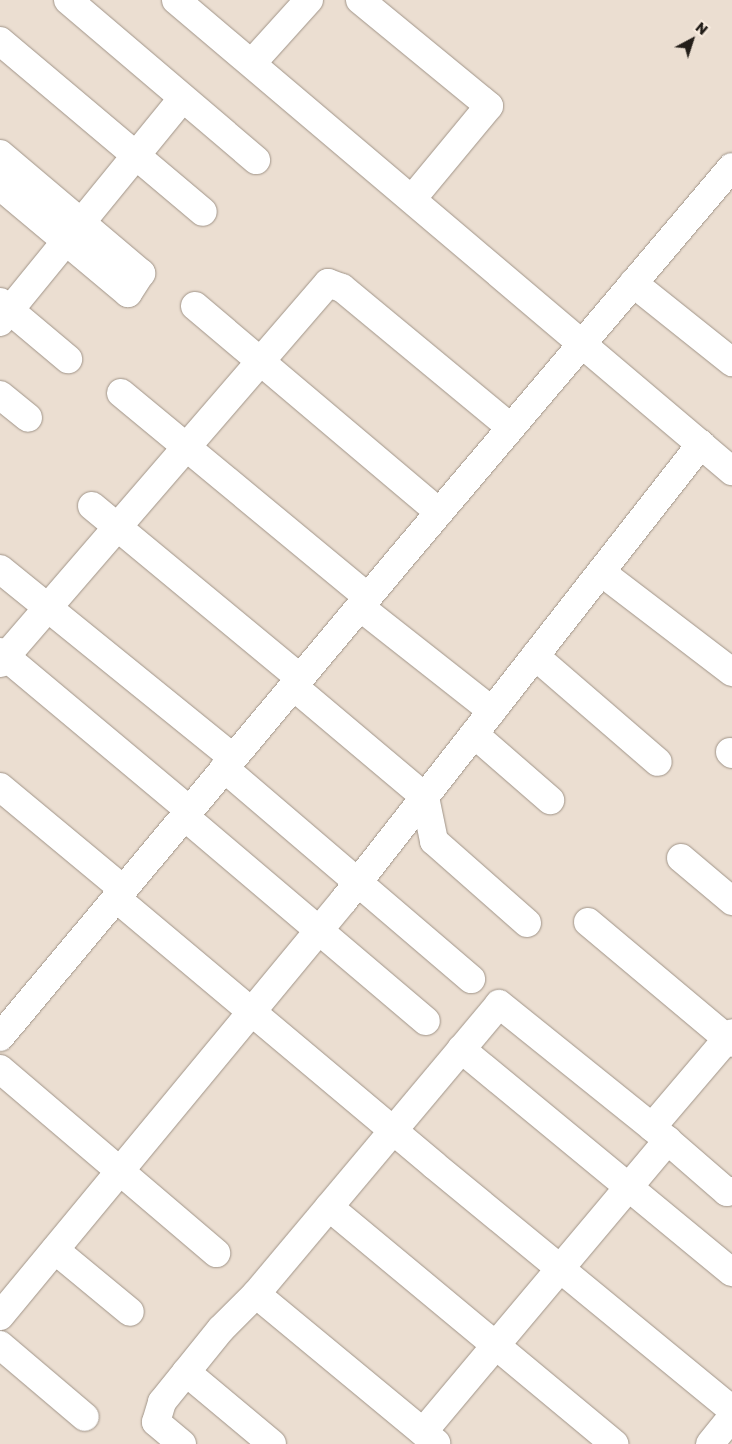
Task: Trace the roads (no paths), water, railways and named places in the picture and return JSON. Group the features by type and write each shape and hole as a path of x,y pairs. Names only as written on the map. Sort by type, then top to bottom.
{"street":[{"path":"68,0 256,160"},
{"path":"176,0 583,342 732,471"},
{"path":"252,63 309,0"},
{"path":"360,0 489,106 413,198"},
{"path":"0,41 203,212"},
{"path":"68,359 3,311 74,232 183,98"},
{"path":"0,154 74,232"},
{"path":"0,1037 439,512 732,167"},
{"path":"0,186 74,232"},
{"path":"426,1021 2,657 47,608 323,286 332,282 342,288 511,428"},
{"path":"633,283 732,362"},
{"path":"194,306 439,512"},
{"path":"122,393 186,446 492,711"},
{"path":"0,395 28,418"},
{"path":"0,1316 358,882 701,444"},
{"path":"92,506 297,682 425,797 434,841 527,923"},
{"path":"0,569 228,763 358,882 471,979"},
{"path":"601,572 732,672"},
{"path":"535,656 658,762"},
{"path":"474,734 550,800"},
{"path":"0,788 252,1012 732,1410"},
{"path":"681,858 732,901"},
{"path":"256,1294 430,1438 495,1345 628,1187 660,1134 730,1038 588,922"},
{"path":"182,1444 156,1422 162,1402 221,1329 256,1294 499,1004 660,1134 727,1192 732,1192"},
{"path":"461,1049 732,1272"},
{"path":"0,1069 216,1253"},
{"path":"329,1207 614,1444"},
{"path":"55,1250 130,1312"},
{"path":"0,1345 85,1417"},
{"path":"186,1372 272,1444"},
{"path":"710,1444 732,1417"}]}
